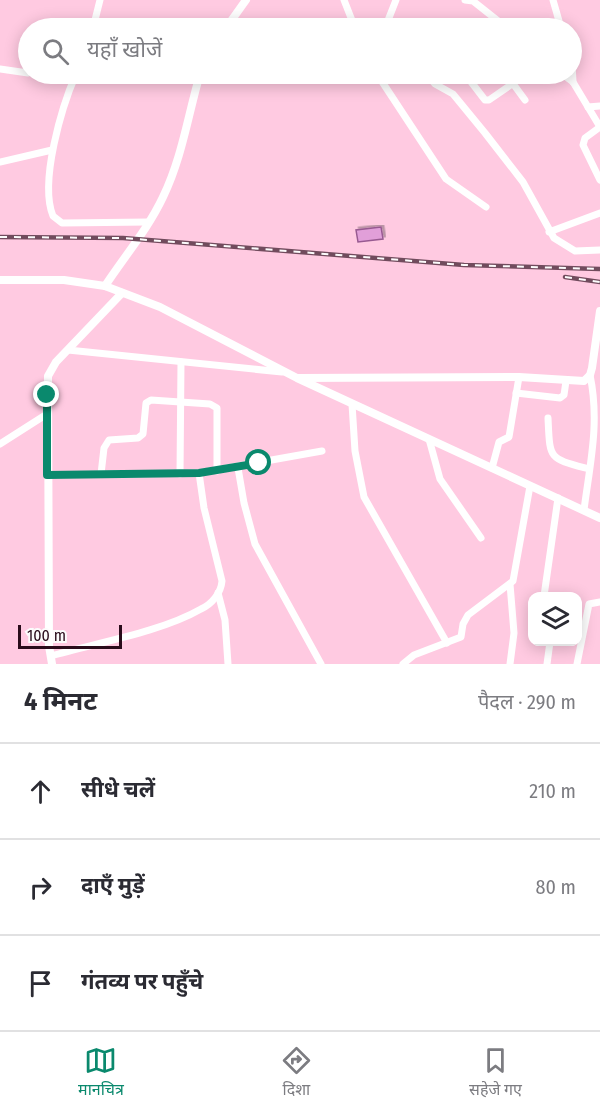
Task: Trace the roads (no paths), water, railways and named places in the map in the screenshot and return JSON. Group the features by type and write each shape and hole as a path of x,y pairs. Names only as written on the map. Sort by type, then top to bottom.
{"street":[{"path":"96,18 100,0"},
{"path":"233,18 246,0"},
{"path":"344,0 350,18"},
{"path":"389,18 396,0"},
{"path":"465,0 473,1 494,18"},
{"path":"553,0 558,18"},
{"path":"0,69 18,72"},
{"path":"73,84 52,150 51,211 56,220 62,223 148,222"},
{"path":"105,286 164,195 185,136 198,84"},
{"path":"383,84 446,179 486,207"},
{"path":"435,84 453,93 523,182 549,232 559,242 575,251 600,250"},
{"path":"473,84 485,100 489,100 512,84 525,100"},
{"path":"574,84 600,127 585,138 584,145 600,180"},
{"path":"588,107 600,106"},
{"path":"0,162 52,150"},
{"path":"549,232 600,213"},
{"path":"0,280 64,280 105,286 160,307 297,378 600,518"},
{"path":"122,292 68,350 48,376 46,414 51,660 165,624 201,610 218,593 222,581 204,508 199,473"},
{"path":"584,510 589,469 598,434 597,405 590,375 600,311"},
{"path":"68,350 285,372"},
{"path":"180,474 181,362"},
{"path":"297,378 519,377 584,381 590,375"},
{"path":"492,468 499,441 509,437 519,377"},
{"path":"516,393 560,398 564,395 566,381"},
{"path":"101,474 106,443 113,439 138,438 143,434 148,401 210,404 217,408 217,471"},
{"path":"352,404 355,451 364,497 447,643"},
{"path":"0,444 46,414"},
{"path":"548,418 549,450 553,457 589,469"},
{"path":"429,439 440,478 481,538"},
{"path":"47,475 199,473 238,468 322,451"},
{"path":"238,468 255,544 321,664"},
{"path":"403,664 414,655 461,637 463,624 468,615 510,584 515,575 530,486"},
{"path":"545,592 558,498"},
{"path":"510,584 514,624 510,664"},
{"path":"218,593 226,624 228,664"},
{"path":"577,664 589,604 600,602"},
{"path":"547,664 549,646"}],"railway":[{"path":"0,237 123,238 464,265 600,269"},
{"path":"565,277 600,282"}]}
